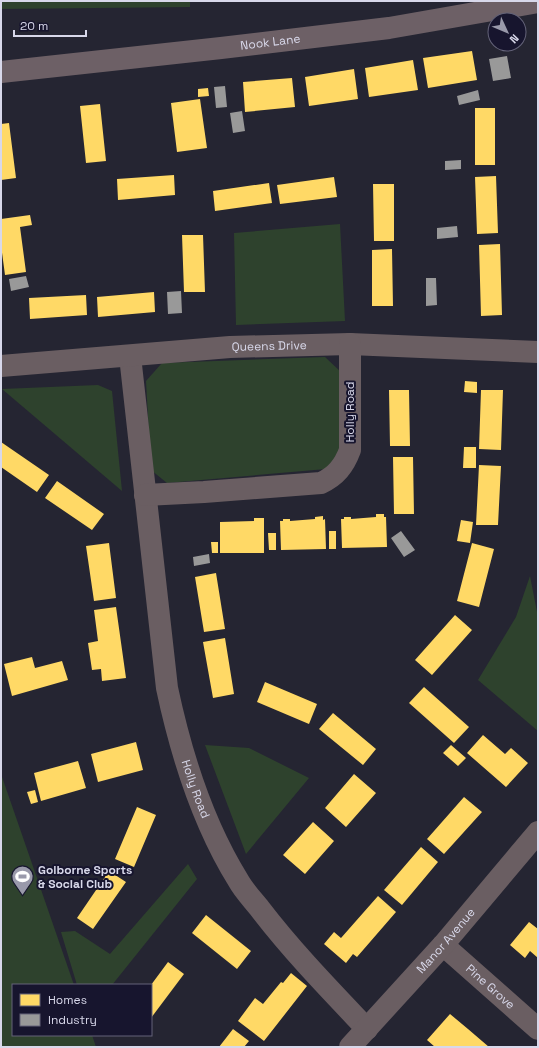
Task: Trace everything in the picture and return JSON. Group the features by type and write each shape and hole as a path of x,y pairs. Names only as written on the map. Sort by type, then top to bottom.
{"street":[{"name":"Nook Lane","path":"1,72 390,28 538,2"},
{"name":"Queens Drive","path":"1,366 230,347 350,344 538,352"},
{"name":"Holly Road","path":"145,495 321,483 330,478 346,462 350,450 350,344"},
{"name":"Holly Road","path":"130,356 167,688 178,738 192,778 212,831 223,855 239,882 283,940 367,1029"},
{"name":"Manor Avenue","path":"350,1047 443,945 538,832"},
{"name":"Pine Grove","path":"443,945 538,1029"}],"green space":[{"path":"1,1 190,1 190,7 1,9"},
{"path":"340,224 345,321 236,325 234,233"},
{"path":"325,357 342,373 341,452 326,469 167,483 151,470 146,381 162,363"},
{"path":"98,385 112,391 122,491 2,389"},
{"path":"530,576 538,617 538,731 478,680 516,617"},
{"path":"205,745 249,748 309,778 246,854"},
{"name":"Golborne Sports & Social Club","path":"1,774 74,984 12,984 12,1036 92,1036 96,1047 1,1047"},
{"path":"188,864 197,879 113,984 77,984 61,932 75,931 110,954"}],"building: Homes":[{"path":"472,51 477,80 428,88 423,58"},
{"path":"413,60 418,90 369,97 365,68"},
{"path":"354,69 358,99 309,106 305,77"},
{"path":"292,78 295,107 245,112 243,82"},
{"path":"208,88 209,96 198,97 198,89"},
{"path":"200,99 207,148 177,152 171,103"},
{"path":"100,104 106,161 86,163 80,106"},
{"path":"475,108 495,108 495,165 475,165"},
{"path":"9,123 16,178 1,180 1,124"},
{"path":"174,175 175,195 118,200 117,179"},
{"path":"496,176 498,233 477,234 475,177"},
{"path":"334,177 337,197 280,204 277,185"},
{"path":"269,183 272,203 215,211 213,191"},
{"path":"373,184 394,184 394,241 374,241"},
{"path":"30,215 32,225 20,227 26,272 5,275 1,245 1,219"},
{"path":"182,235 203,235 205,292 184,292"},
{"path":"500,244 502,315 481,316 479,245"},
{"path":"392,249 393,306 372,306 372,250"},
{"path":"154,292 155,312 98,317 97,297"},
{"path":"86,295 87,315 30,319 29,298"},
{"path":"465,381 477,382 477,393 464,392"},
{"path":"389,390 409,390 410,446 390,446"},
{"path":"481,390 503,390 501,450 479,449"},
{"path":"1,442 49,475 37,492 1,467"},
{"path":"464,447 476,447 476,468 463,468"},
{"path":"393,457 413,457 414,514 394,514"},
{"path":"479,465 501,466 498,525 476,525"},
{"path":"57,481 104,514 92,530 45,498"},
{"path":"376,514 384,514 384,517 386,517 387,547 342,548 341,519 344,519 344,517 351,517 351,519 376,517"},
{"path":"323,516 323,520 325,519 326,549 281,550 280,521 283,521 283,519 290,519 290,521 315,519 315,517"},
{"path":"254,518 264,518 264,553 220,553 220,522 254,521"},
{"path":"461,520 473,522 470,543 457,541"},
{"path":"329,531 336,531 336,549 329,549"},
{"path":"268,533 276,533 276,550 269,550"},
{"path":"211,542 218,542 218,553 212,553"},
{"path":"109,543 116,598 94,601 86,546"},
{"path":"472,543 494,549 479,607 457,601"},
{"path":"216,573 225,629 204,632 195,577"},
{"path":"116,607 126,678 102,681 101,669 92,670 88,643 98,641 94,610"},
{"path":"455,615 472,630 432,675 415,660"},
{"path":"225,638 234,694 213,698 203,642"},
{"path":"32,657 35,668 62,661 68,680 12,696 4,664"},
{"path":"265,682 317,704 309,724 257,702"},
{"path":"424,687 469,727 454,743 409,703"},
{"path":"333,713 376,749 363,765 319,729"},
{"path":"483,735 505,754 511,748 528,763 506,787 467,753"},
{"path":"136,742 143,770 98,782 91,754"},
{"path":"451,745 466,758 458,766 443,753"},
{"path":"78,761 86,788 41,801 34,773"},
{"path":"354,774 376,793 346,827 325,808"},
{"path":"35,790 38,802 31,804 27,792"},
{"path":"464,797 482,812 444,854 427,839"},
{"path":"137,807 156,815 134,867 115,859"},
{"path":"313,822 334,841 305,874 283,855"},
{"path":"421,847 438,862 402,905 384,890"},
{"path":"109,871 126,882 93,929 77,918"},
{"path":"378,896 396,912 357,957 353,954 346,963 324,944 334,932 341,938"},
{"path":"206,915 251,951 237,969 192,933"},
{"path":"529,922 538,929 538,958 530,951 525,958 510,945"},
{"path":"168,962 184,974 152,1017 152,984"},
{"path":"291,973 307,986 264,1041 238,1021 255,998 263,1004 281,982 283,983"},
{"path":"450,1014 489,1047 435,1047 427,1040"},
{"path":"233,1029 249,1041 244,1047 219,1047"}],"building: Industry":[{"path":"507,56 511,78 493,81 489,59"},
{"path":"225,86 227,107 216,108 214,87"},
{"path":"478,90 480,100 459,105 457,96"},
{"path":"242,111 245,131 233,133 230,113"},
{"path":"461,160 461,169 445,170 445,161"},
{"path":"457,226 458,237 437,239 437,228"},
{"path":"26,276 29,287 11,291 9,279"},
{"path":"426,278 436,278 437,305 426,306"},
{"path":"181,291 182,313 168,314 167,292"},
{"path":"401,531 415,550 404,557 391,538"},
{"path":"209,554 210,563 194,566 193,557"}],"place":[{"name":"Golborne Sports & Social Club","path":"22,896"}]}
